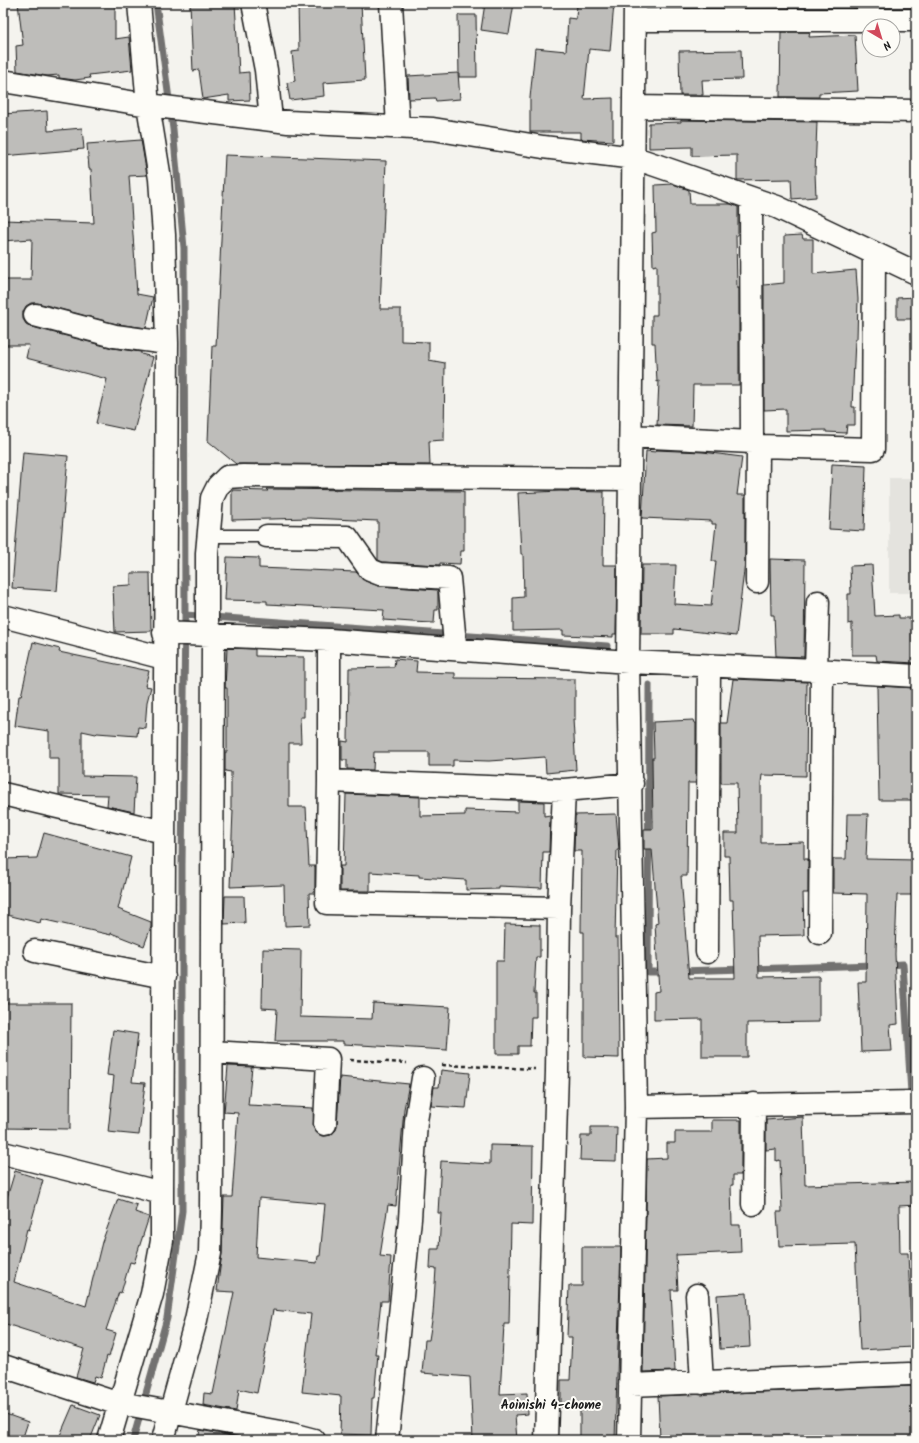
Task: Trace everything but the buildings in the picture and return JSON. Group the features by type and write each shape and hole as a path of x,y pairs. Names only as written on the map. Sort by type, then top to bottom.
{"street":[{"path":"109,1440 125,1404 153,1287 162,1241 164,658 169,633 164,235 160,179 148,105 139,3"},
{"path":"253,3 266,70 270,120"},
{"path":"391,3 398,127"},
{"path":"629,1440 636,1107 632,784 628,662 635,11 916,20"},
{"path":"3,81 200,112 270,120 433,129 543,148 634,158 777,207 916,272"},
{"path":"634,107 916,111"},
{"path":"751,198 757,582"},
{"path":"631,436 755,444 873,449 874,253"},
{"path":"35,315 115,336 166,343"},
{"path":"163,1440 164,1412 196,1320 210,1253 212,1052 206,625 208,536 212,498 218,486 227,477 243,476 630,479"},
{"path":"267,536 347,537 370,570 380,574 449,578 454,640"},
{"path":"818,602 820,933"},
{"path":"3,616 164,658"},
{"path":"169,633 206,625 329,640 454,640 628,662 819,670 916,676"},
{"path":"329,640 327,903 559,908"},
{"path":"707,952 709,666"},
{"path":"329,781 564,790 632,784"},
{"path":"546,1440 557,1071 559,908 564,790"},
{"path":"3,794 164,832"},
{"path":"36,951 164,977"},
{"path":"212,1052 328,1059 324,1124"},
{"path":"387,1440 410,1219 416,1121 423,1078"},
{"path":"636,1107 916,1102"},
{"path":"753,1204 754,1104"},
{"path":"3,1153 162,1193"},
{"path":"697,1295 702,1383"},
{"path":"3,1366 125,1404 290,1437 314,1440"},
{"path":"630,1385 909,1374"}],"lane":[{"path":"208,536 267,536"}],"shaded area":[{"path":"889,478 916,478 916,593 889,593"}],"waterway":[{"path":"133,1440 167,1318 182,1211 182,865 185,615 184,248 173,129 156,3"},
{"path":"185,615 607,646"},
{"path":"649,685 648,972 667,972"},
{"path":"888,965 903,964 911,1093"},
{"path":"680,971 875,965"}],"district":[{"name":"Aoinishi 4-chome","path":"551,1404"}]}
